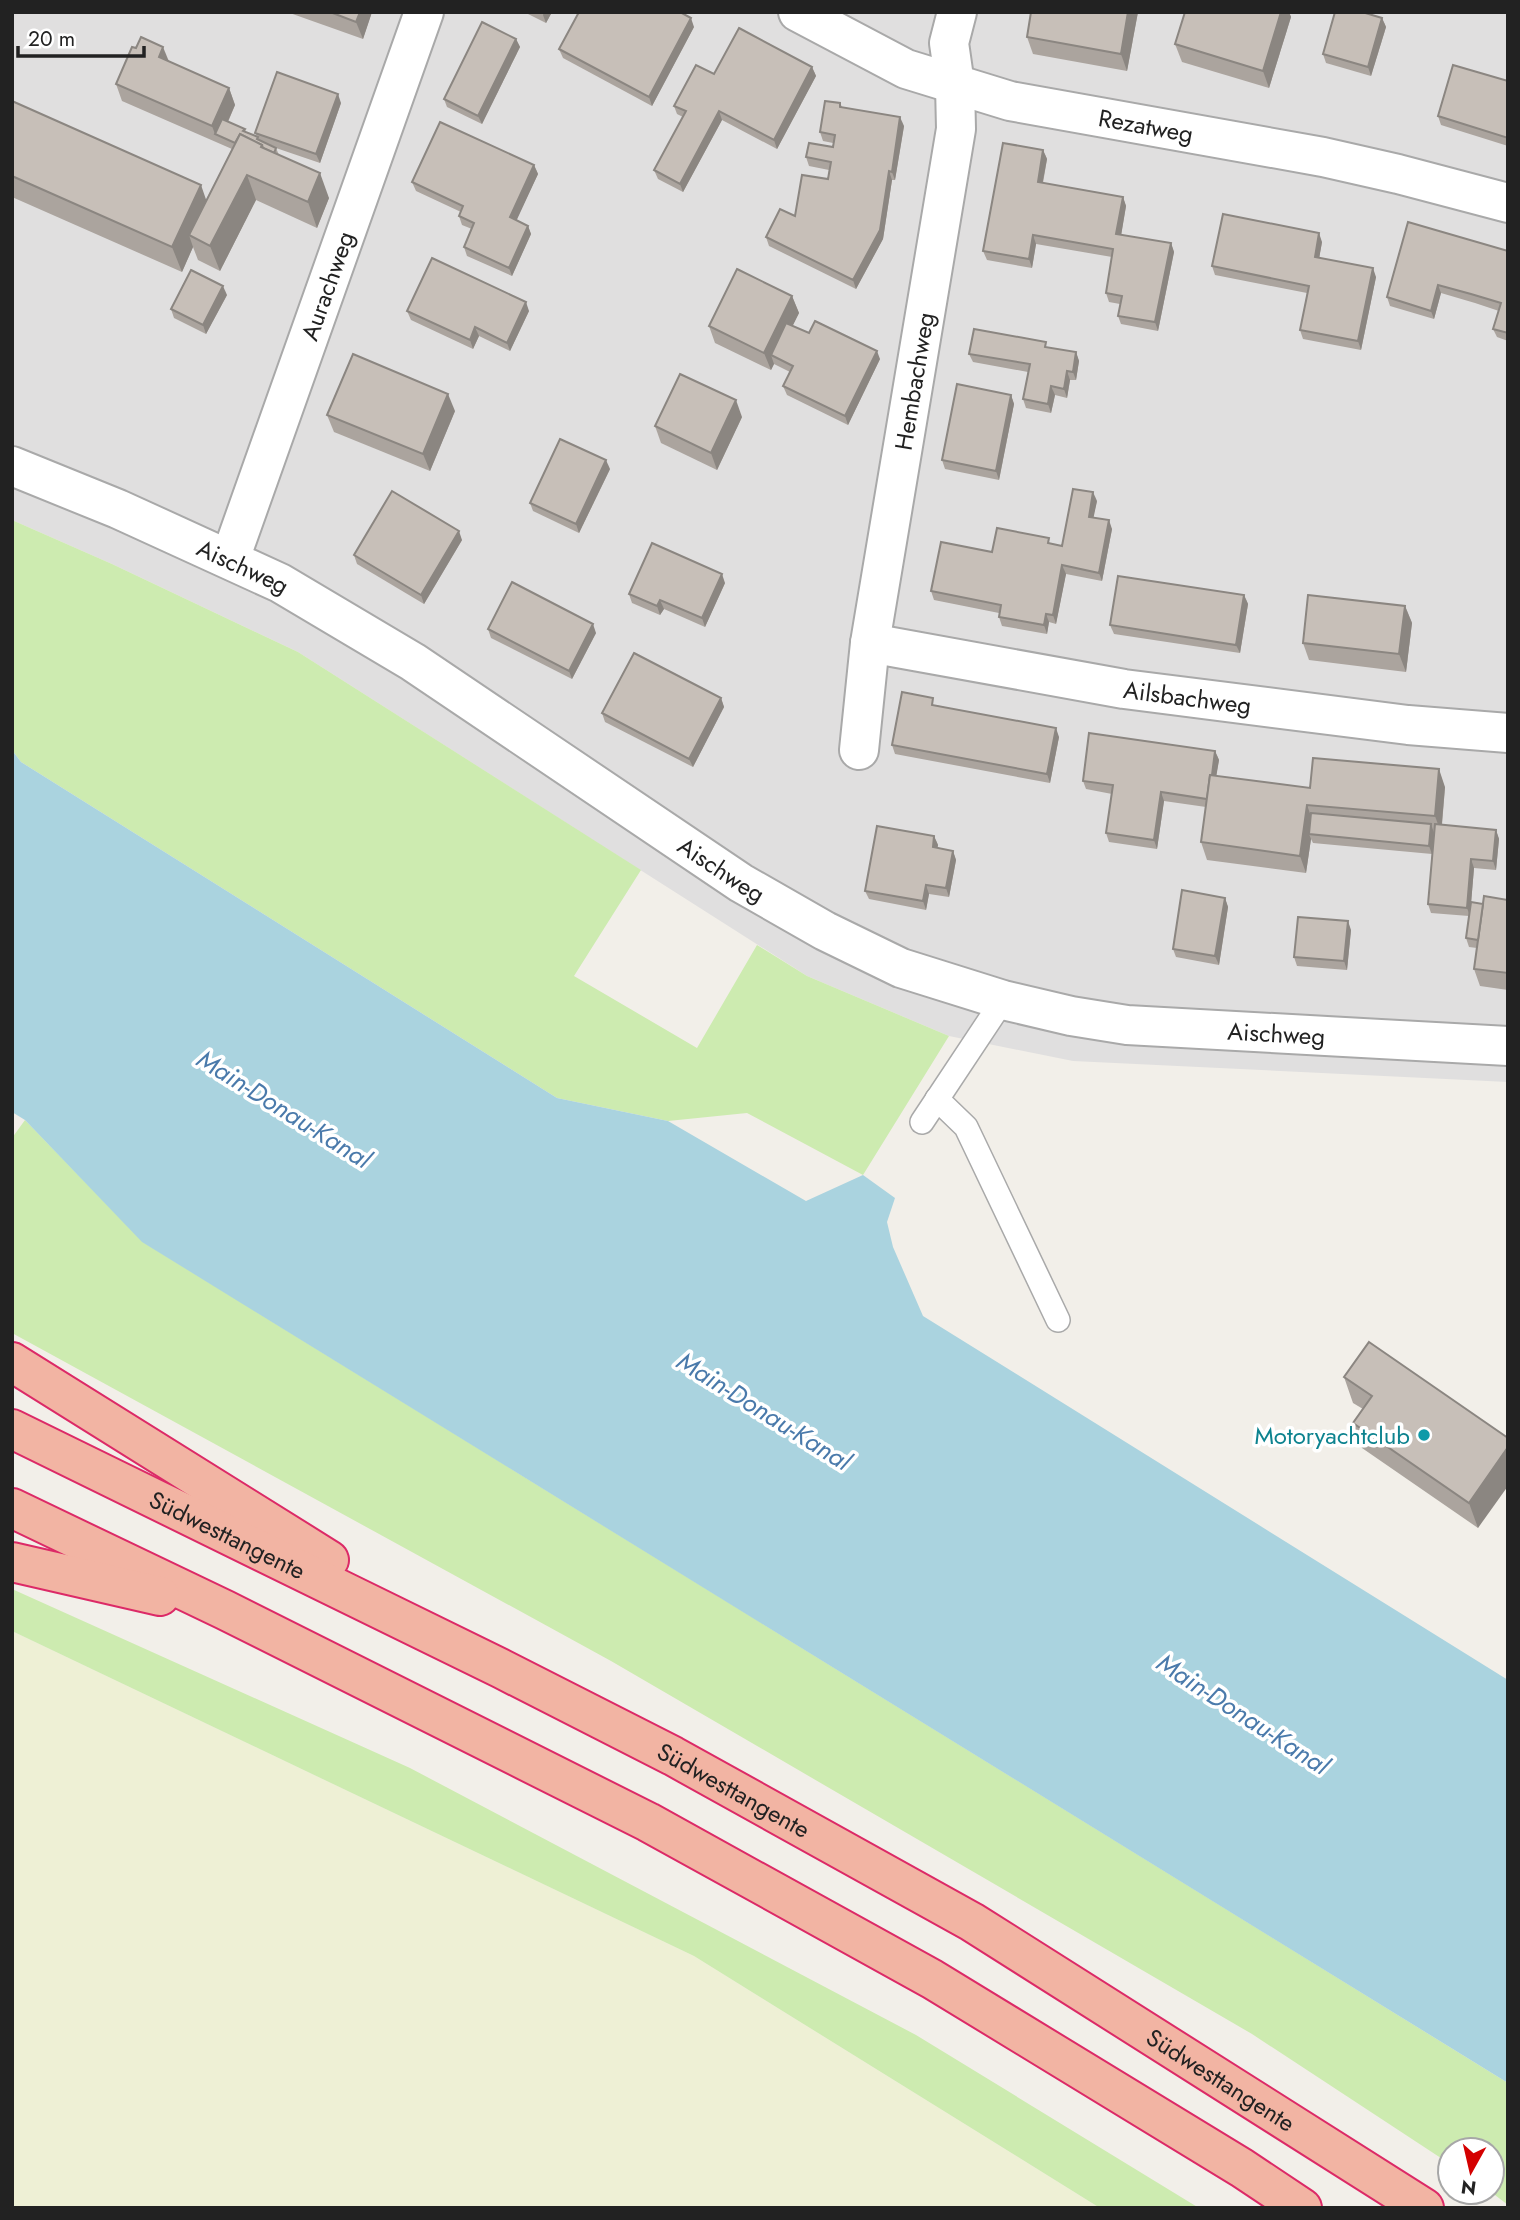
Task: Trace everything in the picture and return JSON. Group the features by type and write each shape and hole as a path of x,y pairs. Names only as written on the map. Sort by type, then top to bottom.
{"highway":[{"path":"12,1362 502,1669"},
{"name":"Südwesttangente","path":"12,1429 674,1756 972,1922 1424,2208"},
{"path":"12,1508 225,1610 648,1822 932,1979 1242,2168 1302,2208"},
{"path":"12,1562 225,1610"}],"street":[{"name":"Aurachweg","path":"230,559 424,12"},
{"name":"Rezatweg","path":"797,12 906,69 1010,101 1323,157 1508,203"},
{"name":"Hembachweg","path":"859,750 870,643 956,129 955,85 949,43 957,12"},
{"name":"Aischweg","path":"12,466 280,583 413,662 741,883 825,932 901,968 1003,1000 1071,1016 1127,1025 1508,1046"},
{"name":"Ailsbachweg","path":"870,643 1164,695 1408,725 1508,733"}],"lane":[{"path":"922,1122 1003,1000"},
{"path":"937,1099 966,1127 1058,1320"}],"shaded area":[{"path":"12,12 1508,12 1508,1082 1073,1061 949,1036 807,976 298,652 12,520"}],"green space":[{"path":"12,520 298,652 641,870 574,976 697,1048 757,945 807,976 949,1036 863,1175 747,1113 668,1121 557,1098 21,762 12,750"},
{"path":"25,1120 143,1242 1508,2083 1508,2205 1506,2136 1436,2136 1436,2155 1252,2034 611,1661 12,1333 12,1138"},
{"path":"12,1589 410,1768 916,2035 1199,2208 1100,2208 694,1956 12,1631"},
{"path":"12,1631 694,1956 1100,2208 12,2208"}],"water":[{"name":"Main-Donau-Kanal","path":"12,750 21,762 557,1098 668,1121 806,1201 863,1175 895,1198 887,1222 893,1247 923,1316 1508,1680 1508,2083 142,1242 25,1120 12,1112"}],"building":[{"path":"330,12 360,12 356,22"},
{"path":"579,12 680,12 691,18 649,97 559,49"},
{"path":"1031,12 1128,12 1121,54 1027,37"},
{"path":"1185,12 1281,12 1263,71 1175,44"},
{"path":"1335,12 1362,12 1382,18 1368,67 1323,54"},
{"path":"482,22 516,39 478,116 444,99"},
{"path":"739,28 812,67 774,140 719,111 680,184 654,170 686,111 674,106 696,65 714,74"},
{"path":"141,37 163,47 159,57 229,88 212,126 116,84 132,47 136,48"},
{"path":"1453,65 1508,81 1508,138 1438,116"},
{"path":"277,72 338,94 316,154 255,133"},
{"path":"12,101 201,185 172,247 12,176"},
{"path":"825,101 840,103 840,107 900,117 880,230 853,280 766,237 780,209 795,216 802,175 828,179 831,162 806,157 809,143 833,147 835,135 820,132"},
{"path":"222,119 276,148 274,153 240,134 235,143 215,134"},
{"path":"440,122 534,165 510,217 528,226 509,268 464,247 474,223 459,216 463,206 412,182"},
{"path":"240,134 262,145 261,147 320,173 308,202 247,175 210,246 189,235"},
{"path":"1003,143 1043,150 1038,182 1123,197 1116,234 1171,243 1155,322 1118,316 1122,296 1106,293 1113,249 1033,235 1029,259 983,251"},
{"path":"1223,214 1319,233 1315,257 1373,268 1358,341 1300,330 1309,286 1212,266"},
{"path":"1408,222 1508,251 1508,333 1493,329 1501,303 1471,294 1438,285 1431,311 1387,297"},
{"path":"432,258 526,302 507,343 475,327 470,340 407,311"},
{"path":"737,269 792,296 764,353 709,326"},
{"path":"191,270 223,286 203,325 171,309"},
{"path":"815,321 877,351 845,416 783,386 793,366 771,355 786,323 809,333"},
{"path":"974,329 1046,342 1045,347 1076,352 1073,372 1067,371 1064,389 1051,386 1048,404 1023,399 1030,364 969,354"},
{"path":"353,354 448,394 423,454 327,415"},
{"path":"680,374 736,400 711,453 655,426"},
{"path":"957,384 1011,395 996,471 942,460"},
{"path":"560,439 606,460 576,524 530,503"},
{"path":"1073,489 1093,492 1089,517 1109,520 1099,573 1062,565 1053,615 1046,614 1044,625 999,617 1001,605 931,591 941,542 992,552 997,528 1049,538 1048,543 1062,546"},
{"path":"392,491 459,531 421,595 354,555"},
{"path":"652,543 722,574 702,618 660,600 657,606 629,594"},
{"path":"1118,576 1244,595 1236,645 1110,625"},
{"path":"512,582 593,624 569,671 488,629"},
{"path":"1308,595 1405,606 1399,654 1303,643"},
{"path":"634,653 721,698 689,759 602,713"},
{"path":"902,692 933,698 932,705 1056,728 1047,774 892,745"},
{"path":"1089,733 1215,751 1207,799 1161,792 1154,840 1106,833 1113,785 1083,781"},
{"path":"1313,758 1439,769 1435,816 1307,805 1300,856 1201,842 1210,775 1310,788"},
{"path":"1311,813 1431,824 1429,846 1309,834"},
{"path":"1435,824 1496,830 1493,861 1471,859 1467,908 1428,904"},
{"path":"877,826 934,836 933,847 953,851 946,888 926,885 923,901 865,891"},
{"path":"1182,890 1225,898 1215,956 1173,949"},
{"path":"1484,896 1508,900 1508,973 1474,969"},
{"path":"1471,902 1483,904 1478,940 1466,938"},
{"path":"1298,917 1348,921 1344,961 1294,957"},
{"name":"Motoryachtclub","path":"1369,1342 1508,1438 1508,1447 1469,1503 1353,1423 1372,1396 1344,1377"}],"place":[{"name":"Motoryachtclub","path":"1424,1435"}]}
